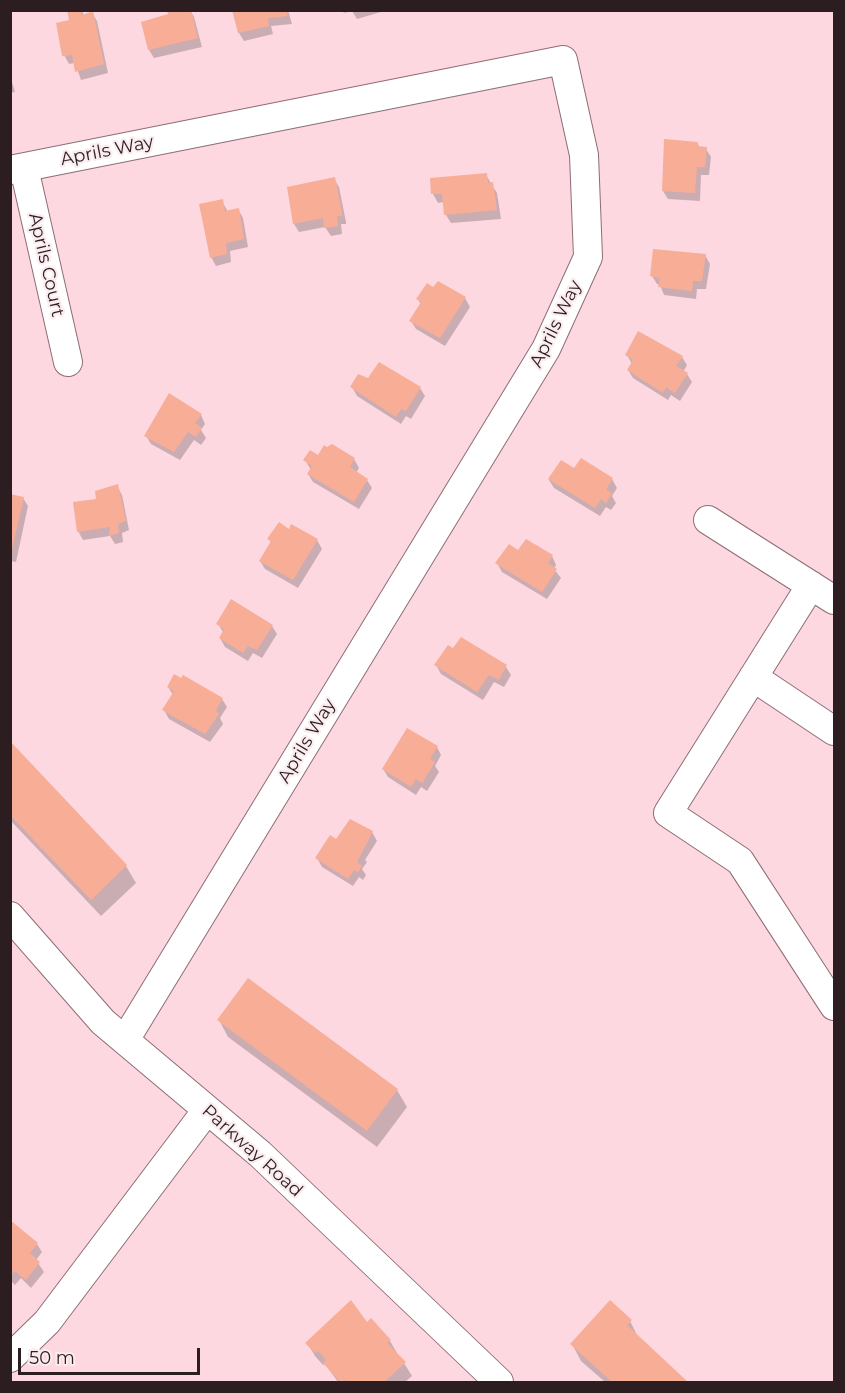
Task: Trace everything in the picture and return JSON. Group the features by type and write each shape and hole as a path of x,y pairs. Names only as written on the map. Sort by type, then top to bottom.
{"street":[{"name":"Aprils Way","path":"17,169 563,60 584,156 588,257 546,349 125,1040"},
{"name":"Aprils Court","path":"17,169 68,362"},
{"path":"708,520 834,600"},
{"path":"811,585 668,813 740,861 834,1006"},
{"path":"753,677 834,731"},
{"name":"Parkway Road","path":"10,916 103,1022 260,1154 498,1383"},
{"path":"10,1358 47,1322 207,1110"}],"building":[{"path":"67,10 81,10 82,15 93,11 104,64 75,72 72,55 62,56 56,23 69,20"},
{"path":"167,10 191,10 198,38 148,50 141,22 168,14"},
{"path":"232,10 286,10 288,16 268,18 269,26 238,33"},
{"path":"664,139 698,142 697,146 707,147 705,167 697,167 695,193 662,191"},
{"path":"487,173 488,183 493,182 497,210 444,215 442,194 431,194 430,178"},
{"path":"335,177 342,212 342,216 337,216 338,226 324,228 323,218 293,224 287,187"},
{"path":"223,199 225,211 239,208 244,239 226,243 227,254 210,258 199,204"},
{"path":"653,249 706,254 702,281 693,281 692,291 658,287 660,278 650,276"},
{"path":"438,281 466,297 440,338 409,321 421,302 416,299 427,283 433,287"},
{"path":"638,331 683,356 676,366 688,373 675,393 666,387 663,393 627,370 633,360 625,355"},
{"path":"379,362 421,387 406,411 401,409 396,417 350,387 358,374 368,378"},
{"path":"169,393 202,414 195,423 202,428 196,437 188,432 174,452 144,436"},
{"path":"332,444 355,458 350,467 368,479 354,502 307,474 312,466 303,460 310,450 318,455 324,445 327,447"},
{"path":"581,458 613,478 606,490 612,493 606,503 601,499 595,508 548,479 561,460 574,468"},
{"path":"118,484 126,521 118,524 119,533 109,536 110,527 77,532 73,502 96,499 95,491"},
{"path":"10,494 24,497 11,553 10,553"},
{"path":"279,522 289,529 291,524 318,539 293,580 259,561 271,541 267,539"},
{"path":"526,539 553,555 548,563 557,569 542,592 495,563 509,544 518,550"},
{"path":"231,599 273,625 257,650 248,646 243,653 219,638 224,629 216,624"},
{"path":"461,637 507,665 499,680 489,675 477,692 434,665 448,645 453,648"},
{"path":"174,674 181,678 183,675 223,698 216,710 219,714 205,734 162,710 174,691 167,687"},
{"path":"407,728 438,746 430,759 435,762 422,783 416,779 411,787 382,769"},
{"path":"10,741 127,865 91,900 10,815"},
{"path":"350,819 373,831 357,862 362,866 358,872 354,870 348,879 315,858 330,835 336,839"},
{"path":"248,978 398,1089 367,1131 217,1020"},
{"path":"10,1220 38,1243 30,1253 40,1262 26,1280 15,1271 10,1276"},
{"path":"351,1300 367,1322 371,1318 391,1340 387,1343 406,1362 384,1382 349,1382 347,1380 340,1382 323,1363 326,1360 318,1351 315,1353 305,1343"},
{"path":"610,1300 632,1320 627,1325 688,1382 612,1382 570,1344"}]}
